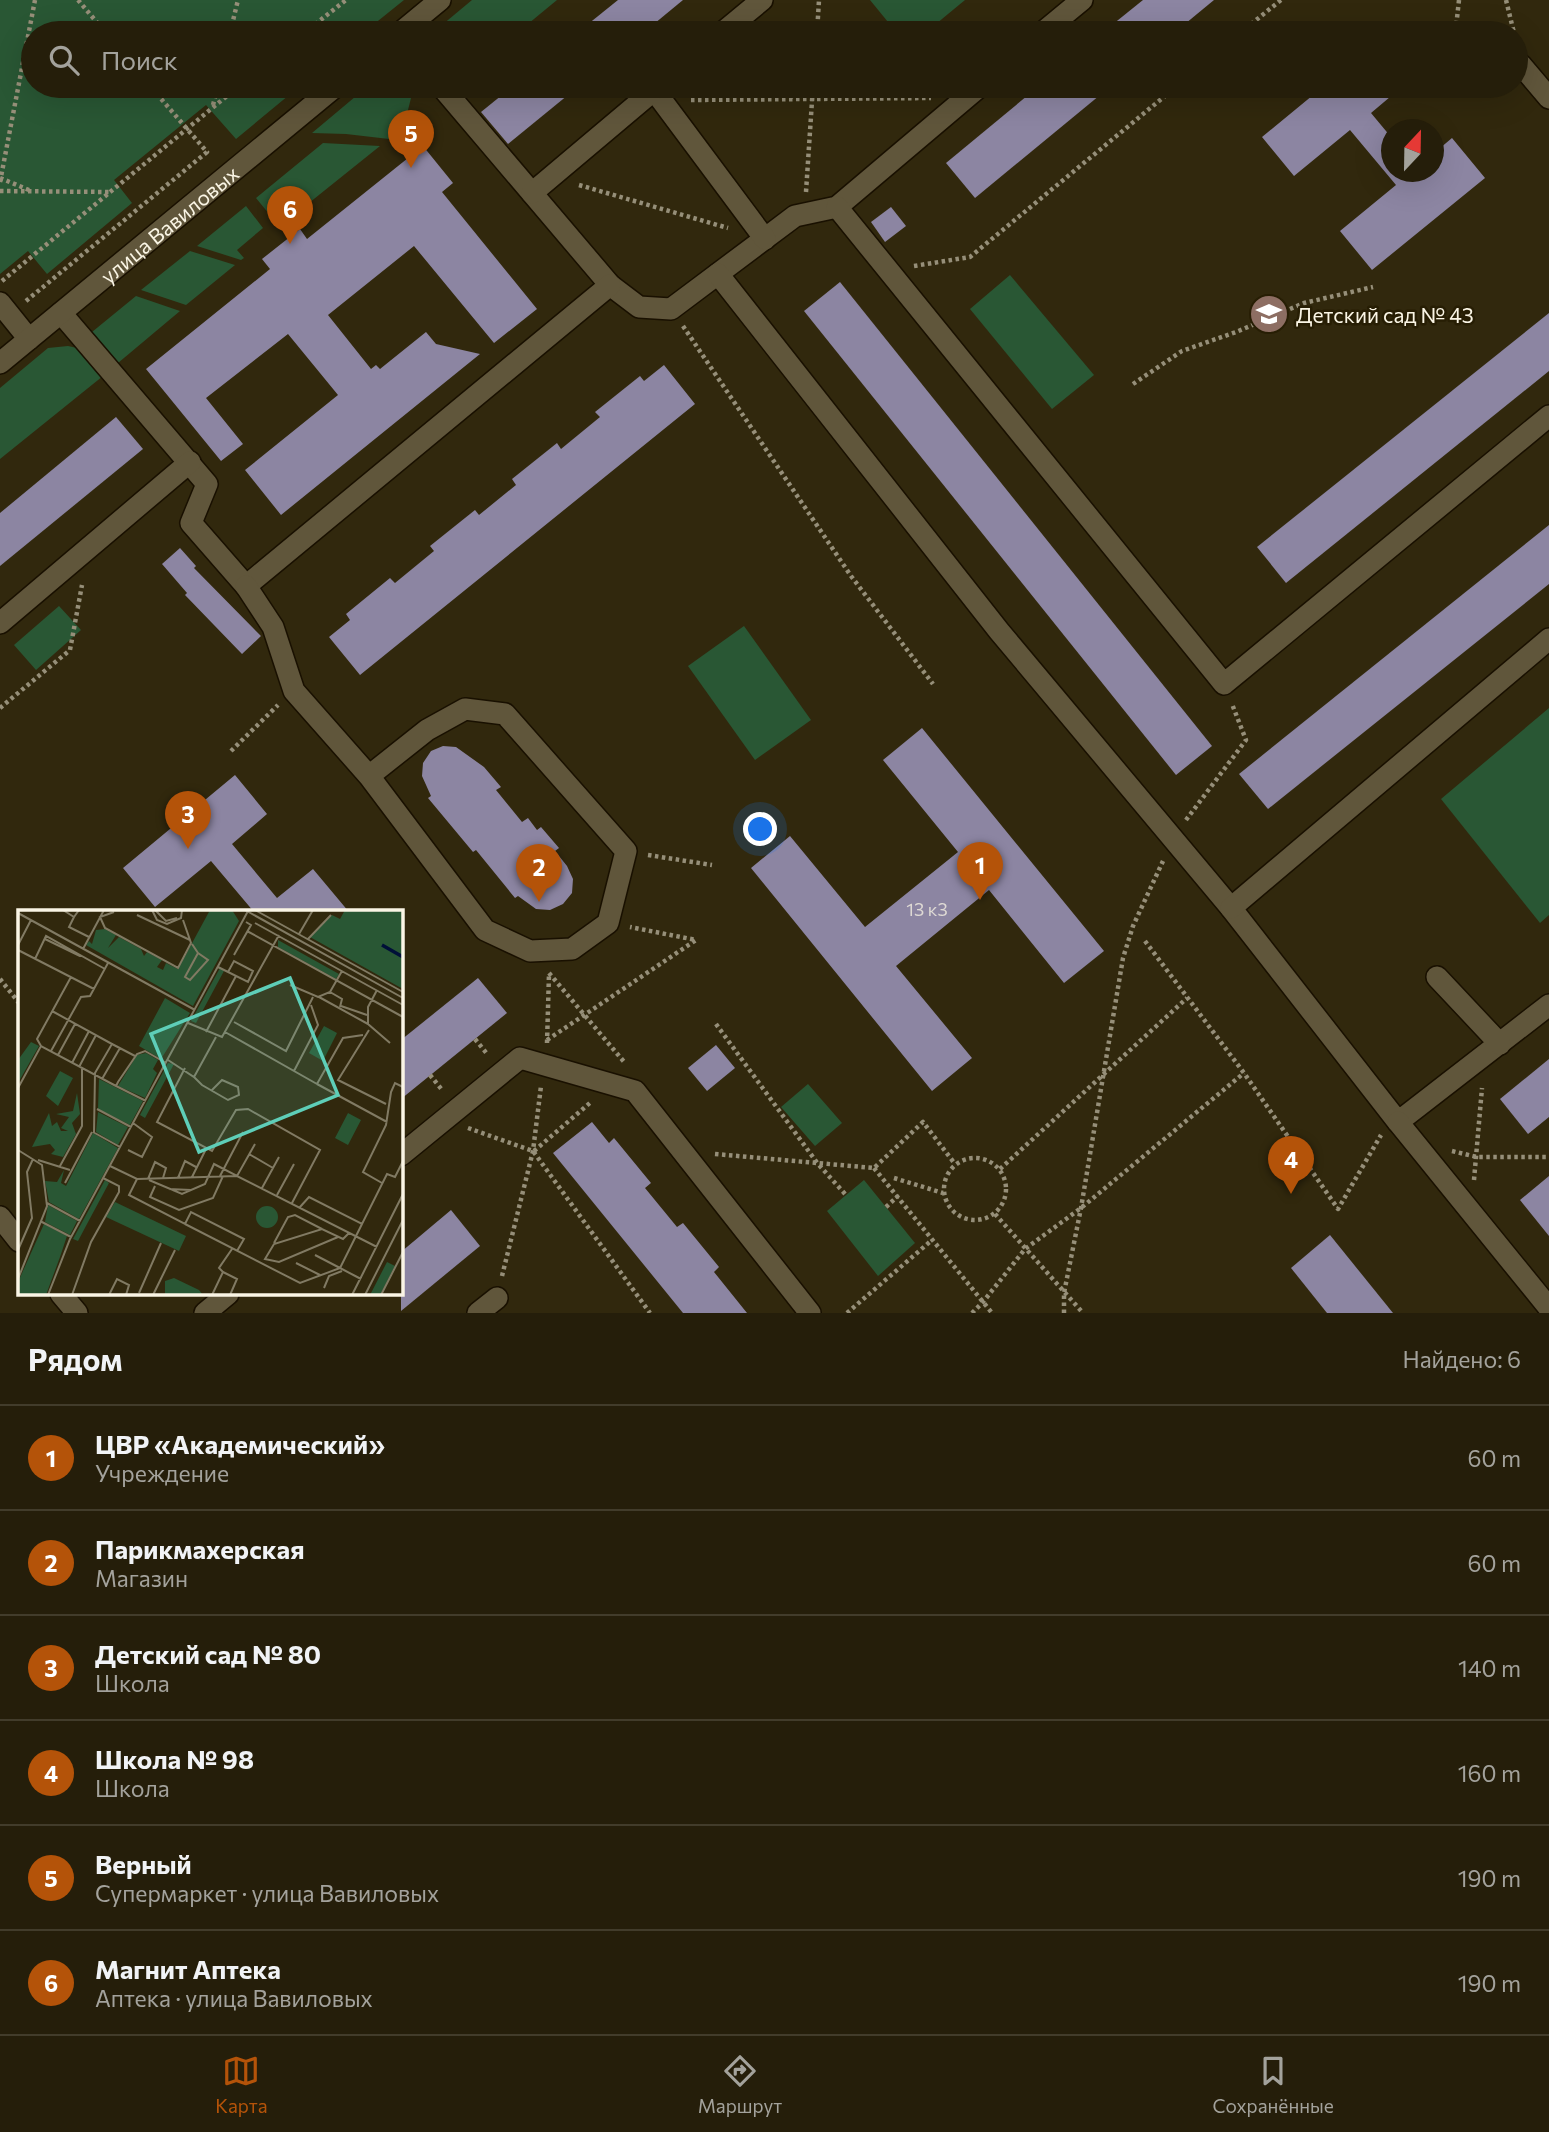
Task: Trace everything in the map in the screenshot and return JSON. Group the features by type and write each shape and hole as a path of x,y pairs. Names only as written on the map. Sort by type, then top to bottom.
{"street":[{"path":"415,21 440,0"},
{"path":"737,21 762,0"},
{"path":"1057,21 1082,0"},
{"path":"1528,73 1549,98"},
{"name":"улица Вавиловых","path":"0,363 321,98"},
{"path":"451,98 610,285 639,307 671,309 794,216 837,207 965,98"},
{"path":"532,193 651,98"},
{"path":"663,98 765,239"},
{"path":"837,207 1224,684 1549,416"},
{"path":"718,274 999,631 1231,908 1398,1122 1549,1308"},
{"path":"246,586 610,285"},
{"path":"5,309 29,339"},
{"path":"61,313 207,484 191,523 246,586 273,628 294,691 369,776 485,930 530,951 572,949 608,923 626,851 505,714 465,709 428,730 369,776"},
{"path":"0,623 190,462"},
{"path":"1231,908 1549,639"},
{"path":"1437,977 1492,1051"},
{"path":"1398,1122 1549,1005"},
{"path":"402,1154 520,1058 635,1091 810,1313"},
{"path":"0,1217 18,1240"},
{"path":"63,1296 77,1313"},
{"path":"205,1313 226,1296"},
{"path":"478,1313 496,1298"}],"path":[{"path":"32,21 36,0"},
{"path":"78,0 96,21"},
{"path":"233,21 238,0"},
{"path":"319,21 345,0"},
{"path":"818,21 820,0"},
{"path":"1255,21 1281,0"},
{"path":"1457,21 1459,0"},
{"path":"1506,0 1511,21"},
{"path":"21,75 0,180 33,191"},
{"path":"5,309 207,152 160,98"},
{"path":"213,107 215,98"},
{"path":"0,283 224,98"},
{"path":"773,98 836,98"},
{"path":"888,270 970,257 1162,98"},
{"path":"804,214 813,99"},
{"path":"551,177 765,239"},
{"path":"0,191 111,192"},
{"path":"1133,384 1181,351 1236,332 1304,303 1373,287"},
{"path":"671,309 851,576 933,684"},
{"path":"0,708 70,650 90,547"},
{"path":"1064,1313 1064,1293 1123,958 1133,926 1173,838 1246,740 1224,684"},
{"path":"231,751 294,691"},
{"path":"626,851 712,866"},
{"path":"520,1058 696,940 608,923"},
{"path":"1144,941 1244,1073 1338,1209 1382,1133 1398,1122"},
{"path":"530,951 626,1064"},
{"path":"496,1298 533,1151 548,1040 550,974"},
{"path":"0,979 18,1002"},
{"path":"1000,1169 1187,998"},
{"path":"716,1024 818,1164 846,1195"},
{"path":"1471,1212 1492,1051"},
{"path":"972,1313 1025,1249 1081,1208 1244,1073"},
{"path":"533,1151 611,1084"},
{"path":"444,1120 533,1151 650,1313"},
{"path":"874,1168 923,1122 955,1164"},
{"path":"1415,1143 1477,1157 1549,1157"},
{"path":"683,1151 874,1168 992,1313"},
{"path":"970,1157 987,1159 1000,1169 1007,1185 1005,1201 995,1214 979,1221 963,1219 950,1209 943,1193 945,1177 955,1164 970,1157"},
{"path":"894,1178 943,1193"},
{"path":"886,1207 898,1196"},
{"path":"995,1214 1083,1313"},
{"path":"847,1313 932,1240"},
{"path":"888,1266 894,1273"}],"green space":[{"path":"0,0 404,0 378,21 21,21 21,98 286,98 236,139 206,105 114,180 132,203 47,274 28,251 0,274"},
{"path":"472,0 557,0 532,21 447,21"},
{"path":"870,0 965,0 940,21 887,21"},
{"path":"354,98 411,98 404,126 389,139 312,133"},
{"path":"323,143 380,146 289,219 283,212 274,220 256,198"},
{"path":"246,206 263,228 237,250 244,258 241,260 197,246"},
{"path":"190,251 235,265 186,305 141,290"},
{"path":"1010,275 1094,375 1052,409 970,309"},
{"path":"136,296 180,311 118,363 92,332"},
{"path":"48,348 77,348 103,376 0,459 0,388"},
{"path":"59,606 81,630 36,670 14,645"},
{"path":"744,626 811,720 755,760 688,666"},
{"path":"1549,708 1549,915 1540,923 1441,799"},
{"path":"808,1084 842,1123 815,1146 781,1107"},
{"path":"864,1180 915,1243 878,1276 827,1211"}],"building":[{"path":"618,0 683,0 658,21 592,21"},
{"path":"1143,0 1214,0 1189,21 1117,21"},
{"path":"498,98 564,98 508,144 481,112"},
{"path":"1025,98 1096,98 975,198 946,163"},
{"name":"Детский сад № 43","path":"1309,98 1389,98 1371,113 1381,125 1381,167 1350,130 1294,176 1262,137"},
{"name":"Детский сад № 43","path":"1452,138 1485,178 1372,270 1340,231 1396,185 1393,182 1444,182 1444,145"},
{"path":"423,146 453,183 442,192 537,309 494,343 414,246 328,315 371,369 376,365 380,369 426,332 436,344 480,354 281,515 245,470 338,395 288,334 206,398 243,444 221,461 146,369 270,269 262,259 300,229 307,239"},
{"path":"891,207 906,226 885,242 871,222"},
{"path":"840,282 1212,746 1176,775 804,311"},
{"path":"1549,313 1549,371 1286,583 1257,547"},
{"path":"664,365 695,404 360,675 329,637 350,620 346,614 390,578 395,583 434,551 430,546 475,510 479,515 516,485 512,479 557,443 561,449 600,417 595,412 640,376 644,381"},
{"path":"116,417 143,449 0,566 0,513"},
{"path":"1549,525 1549,584 1268,809 1239,774"},
{"path":"180,548 196,566 194,568 261,636 242,654 185,595 187,593 162,564"},
{"path":"922,728 1104,951 1064,983 989,890 896,966 972,1058 932,1091 751,868 790,836 865,927 958,852 883,760"},
{"path":"443,746 456,747 484,767 501,787 496,790 522,822 528,818 537,830 541,827 559,848 555,851 573,879 572,893 563,904 550,910 536,909 518,896 515,898 428,798 431,796 422,776 423,763 431,751"},
{"path":"235,775 267,814 232,844 277,898 313,869 347,910 252,910 211,861 155,907 123,868"},
{"path":"478,978 507,1013 402,1098 402,1039"},
{"path":"716,1045 735,1068 707,1091 688,1068"},
{"path":"1549,1059 1549,1117 1528,1134 1500,1099"},
{"path":"592,1122 609,1143 614,1138 651,1183 645,1188 677,1227 683,1223 719,1267 714,1272 747,1313 683,1313 553,1153"},
{"path":"1549,1176 1549,1236 1520,1200"},
{"path":"451,1210 480,1246 401,1311 402,1251"},
{"path":"1330,1235 1393,1313 1327,1313 1291,1268"}],"place":[{"name":"Верный","path":"411,168"},
{"name":"Магнит Аптека","path":"290,244"},
{"name":"Детский сад № 43","path":"1269,314"},
{"name":"Детский сад № 80","path":"188,849"},
{"name":"ЦВР «Академический»","path":"980,900"},
{"name":"Парикмахерская","path":"539,902"},
{"name":"Школа № 98","path":"1291,1194"}]}
